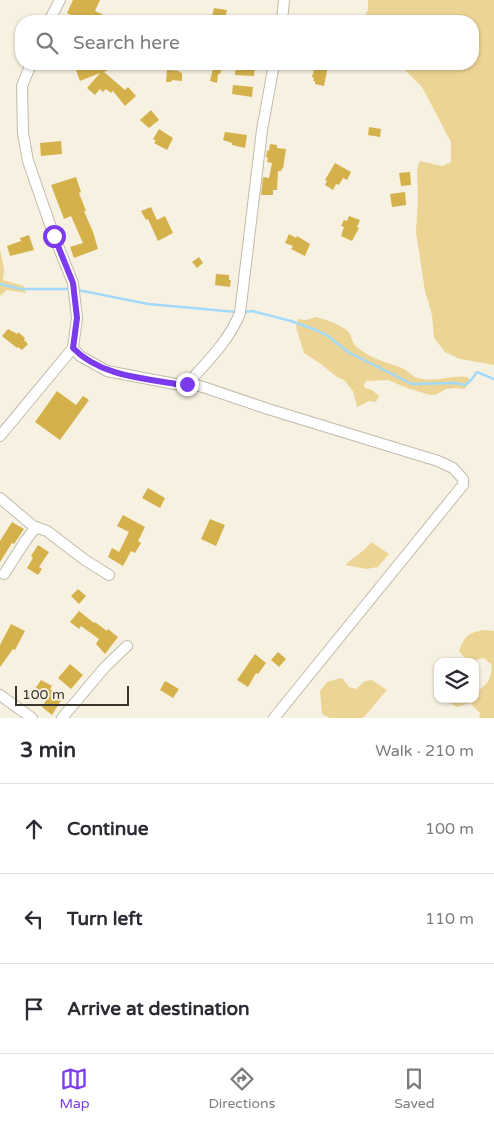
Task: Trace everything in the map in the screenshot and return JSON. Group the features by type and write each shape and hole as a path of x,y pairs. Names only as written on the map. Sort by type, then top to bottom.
{"street":[{"path":"52,15 60,0"},
{"path":"283,15 284,0"},
{"path":"0,436 73,348 77,318 73,283 54,236 28,161 23,133 22,86 29,70"},
{"path":"187,384 212,357 236,324 240,314 262,130 273,70"},
{"path":"73,348 80,356 107,370 206,388 277,412 438,461 453,468 463,478 463,484 274,718"},
{"path":"0,498 36,527 47,531 85,560 109,575"},
{"path":"4,574 36,527"},
{"path":"62,718 105,667 128,646"},
{"path":"0,695 32,718"}],"shaded area":[{"path":"368,0 494,0 494,365 460,359 445,352 434,338 432,315 425,291 416,232 417,169 420,161 442,166 451,162 451,142 422,87 405,70 479,70 479,15 366,15"},
{"path":"0,249 4,269 3,280 24,286 26,293 7,290 0,296"},
{"path":"316,317 344,328 350,334 356,346 362,351 379,360 402,368 415,377 429,380 462,376 468,377 470,383 464,389 446,389 437,394 430,395 388,380 366,381 365,388 372,390 379,396 376,402 369,401 357,407 353,391 344,380 304,353 296,327 298,319 306,320"},
{"path":"371,542 389,554 378,567 366,569 345,565 363,551"},
{"path":"494,631 494,718 479,718 480,713 470,703 479,703 479,690 488,681 492,665 484,658 465,658 459,651 463,641 474,632"},
{"path":"342,678 349,687 356,689 365,681 372,680 387,690 363,718 330,718 322,714 320,691 327,682"},
{"path":"450,703 470,703 457,707"}],"building":[{"path":"73,0 100,0 95,11 103,15 71,15 67,13"},
{"path":"214,8 227,10 226,15 212,15"},
{"path":"76,70 108,70 104,72 125,90 128,87 136,96 125,106 113,91 111,93 106,89 103,92 100,89 95,95 87,88 100,73 80,81"},
{"path":"167,70 182,73 182,81 172,80 171,82 166,82"},
{"path":"213,70 221,70 220,74 218,74 217,83 210,81"},
{"path":"235,70 254,70 254,76 235,75"},
{"path":"314,70 327,70 324,86 315,84 312,77"},
{"path":"233,85 253,87 252,97 232,94"},
{"path":"151,110 159,120 149,128 140,120"},
{"path":"369,127 381,129 380,137 368,135"},
{"path":"159,129 173,138 167,150 154,143 156,141 153,139"},
{"path":"225,132 247,135 245,148 232,145 232,143 223,140"},
{"path":"61,141 62,154 41,156 40,143"},
{"path":"270,144 277,145 277,148 286,149 283,169 278,171 277,190 273,190 273,195 261,195 263,177 269,178 272,163 267,162 268,158 266,157"},
{"path":"335,163 351,172 347,180 343,178 339,185 336,184 333,190 325,185 327,181 325,180"},
{"path":"410,172 411,185 401,186 399,173"},
{"path":"76,177 81,192 79,193 86,211 84,211 98,249 74,258 70,247 83,243 71,216 64,219 51,185"},
{"path":"405,192 406,205 392,207 390,194"},
{"path":"151,207 157,220 165,216 173,233 158,241 148,219 146,220 141,211"},
{"path":"349,216 360,220 357,227 359,228 352,241 341,236 344,227 341,226 344,220 347,221"},
{"path":"289,234 296,238 297,236 310,244 305,256 291,249 293,246 285,243"},
{"path":"29,235 34,250 10,256 7,246 21,241 20,238"},
{"path":"199,257 203,263 197,268 192,262"},
{"path":"216,274 229,275 229,280 231,280 230,287 215,285"},
{"path":"8,329 17,334 18,332 25,338 24,340 28,344 22,350 2,336"},
{"path":"57,391 76,405 83,396 89,400 60,440 35,422"},
{"path":"148,488 165,498 160,508 142,498"},
{"path":"123,515 145,527 138,541 141,543 135,553 131,551 123,566 108,557 112,548 119,552 129,532 117,526"},
{"path":"210,519 225,525 216,546 201,539"},
{"path":"12,522 24,529 0,562 0,541"},
{"path":"38,545 49,552 39,567 42,569 38,575 27,568 33,558 31,556"},
{"path":"78,589 86,596 79,604 71,596"},
{"path":"79,611 94,623 107,631 108,629 118,637 105,654 96,644 99,639 81,626 79,629 70,622"},
{"path":"11,624 25,631 15,650 13,649 0,667 0,645"},
{"path":"278,652 286,659 279,667 271,660"},
{"path":"255,654 266,663 258,674 256,673 248,687 237,680"},
{"path":"70,664 83,675 71,689 58,678"},
{"path":"41,680 52,686 50,689 63,697 52,715 42,707 48,697 35,689"},
{"path":"165,681 179,689 173,698 160,690"}],"waterway":[{"path":"0,284 21,289 69,289"},
{"path":"78,290 148,304 237,312"},
{"path":"244,312 252,311 291,321 316,330 328,336 348,352 412,384 456,383 465,385 477,372 494,379"}],"route":[{"path":"54,236 73,283 77,318 73,348 80,356 107,370 140,378 187,384"}]}
